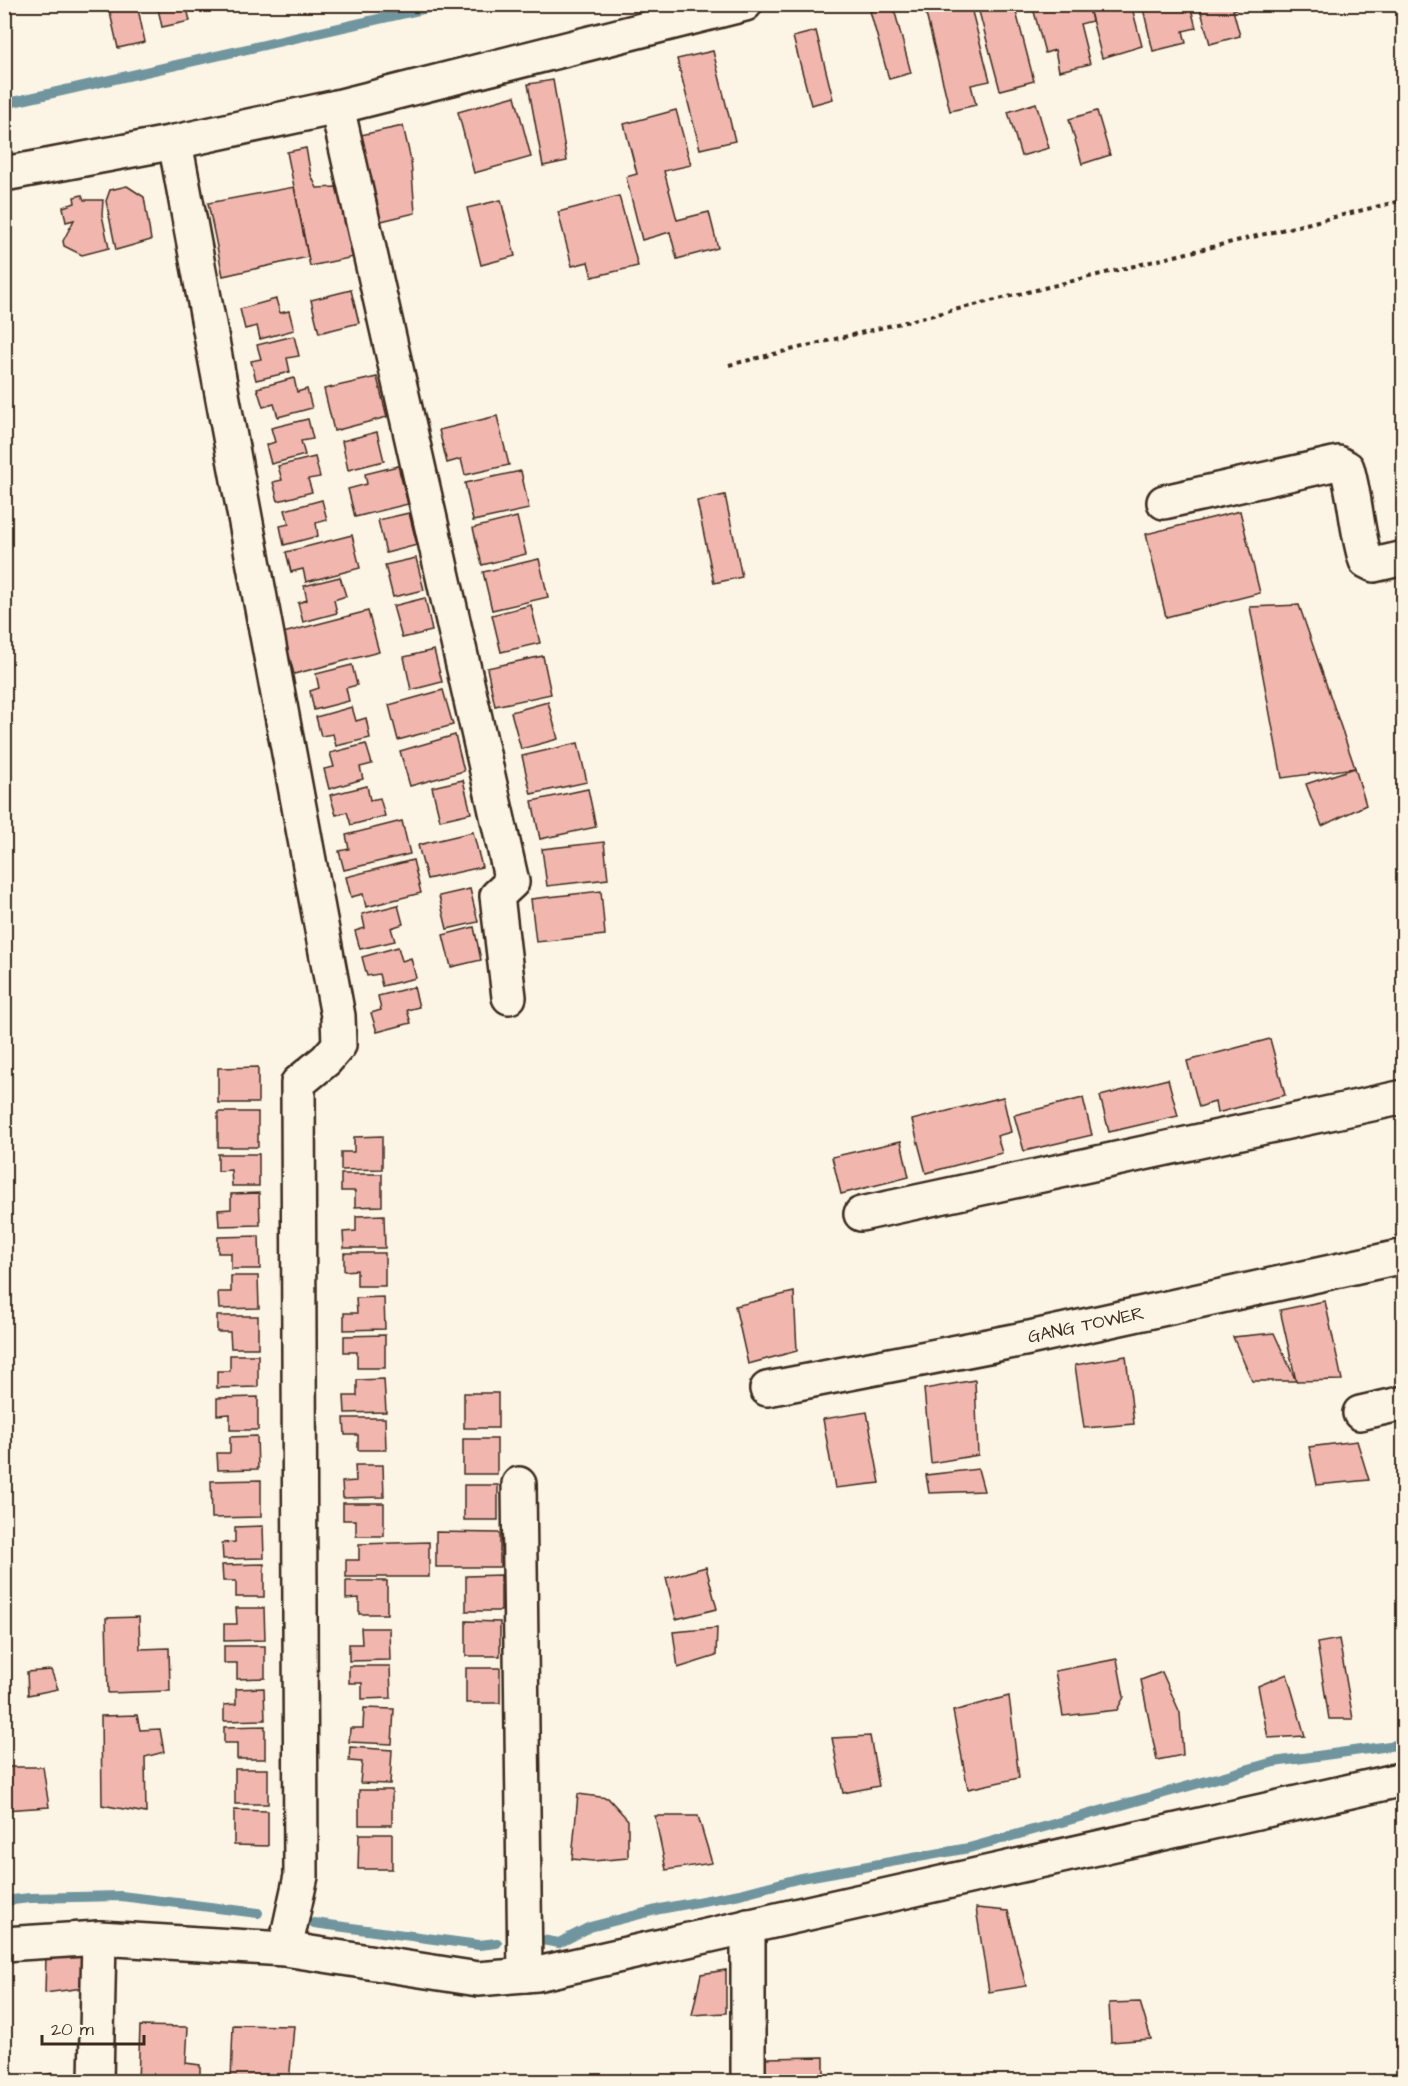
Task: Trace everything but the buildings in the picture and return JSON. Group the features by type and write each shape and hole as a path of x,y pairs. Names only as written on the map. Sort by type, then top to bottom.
{"street":[{"path":"4,174 175,142 337,107 745,4"},
{"path":"337,107 512,882 497,896 509,997"},
{"path":"175,142 338,1016 339,1045 326,1060 298,1083 301,1876 285,1949"},
{"path":"1164,502 1338,463 1347,468 1352,483 1359,540 1366,561 1374,565 1404,558"},
{"path":"861,1214 1404,1097"},
{"name":"GANG TOWER","path":"767,1389 1029,1338 1404,1256"},
{"path":"1360,1413 1404,1403"},
{"path":"519,1484 525,1974"},
{"path":"4,1944 99,1938 285,1949 478,1979 537,1974 1404,1779"},
{"path":"748,1926 748,2082"},
{"path":"96,2082 99,1938"}],"path":[{"path":"729,365 1404,200"}],"waterway":[{"path":"4,104 445,4"},
{"path":"536,1939 559,1943 590,1927 660,1909 740,1894 801,1878 969,1848 1274,1762 1404,1744"},
{"path":"4,1901 30,1898 121,1896 258,1913"},
{"path":"314,1923 479,1945 497,1943"}]}
